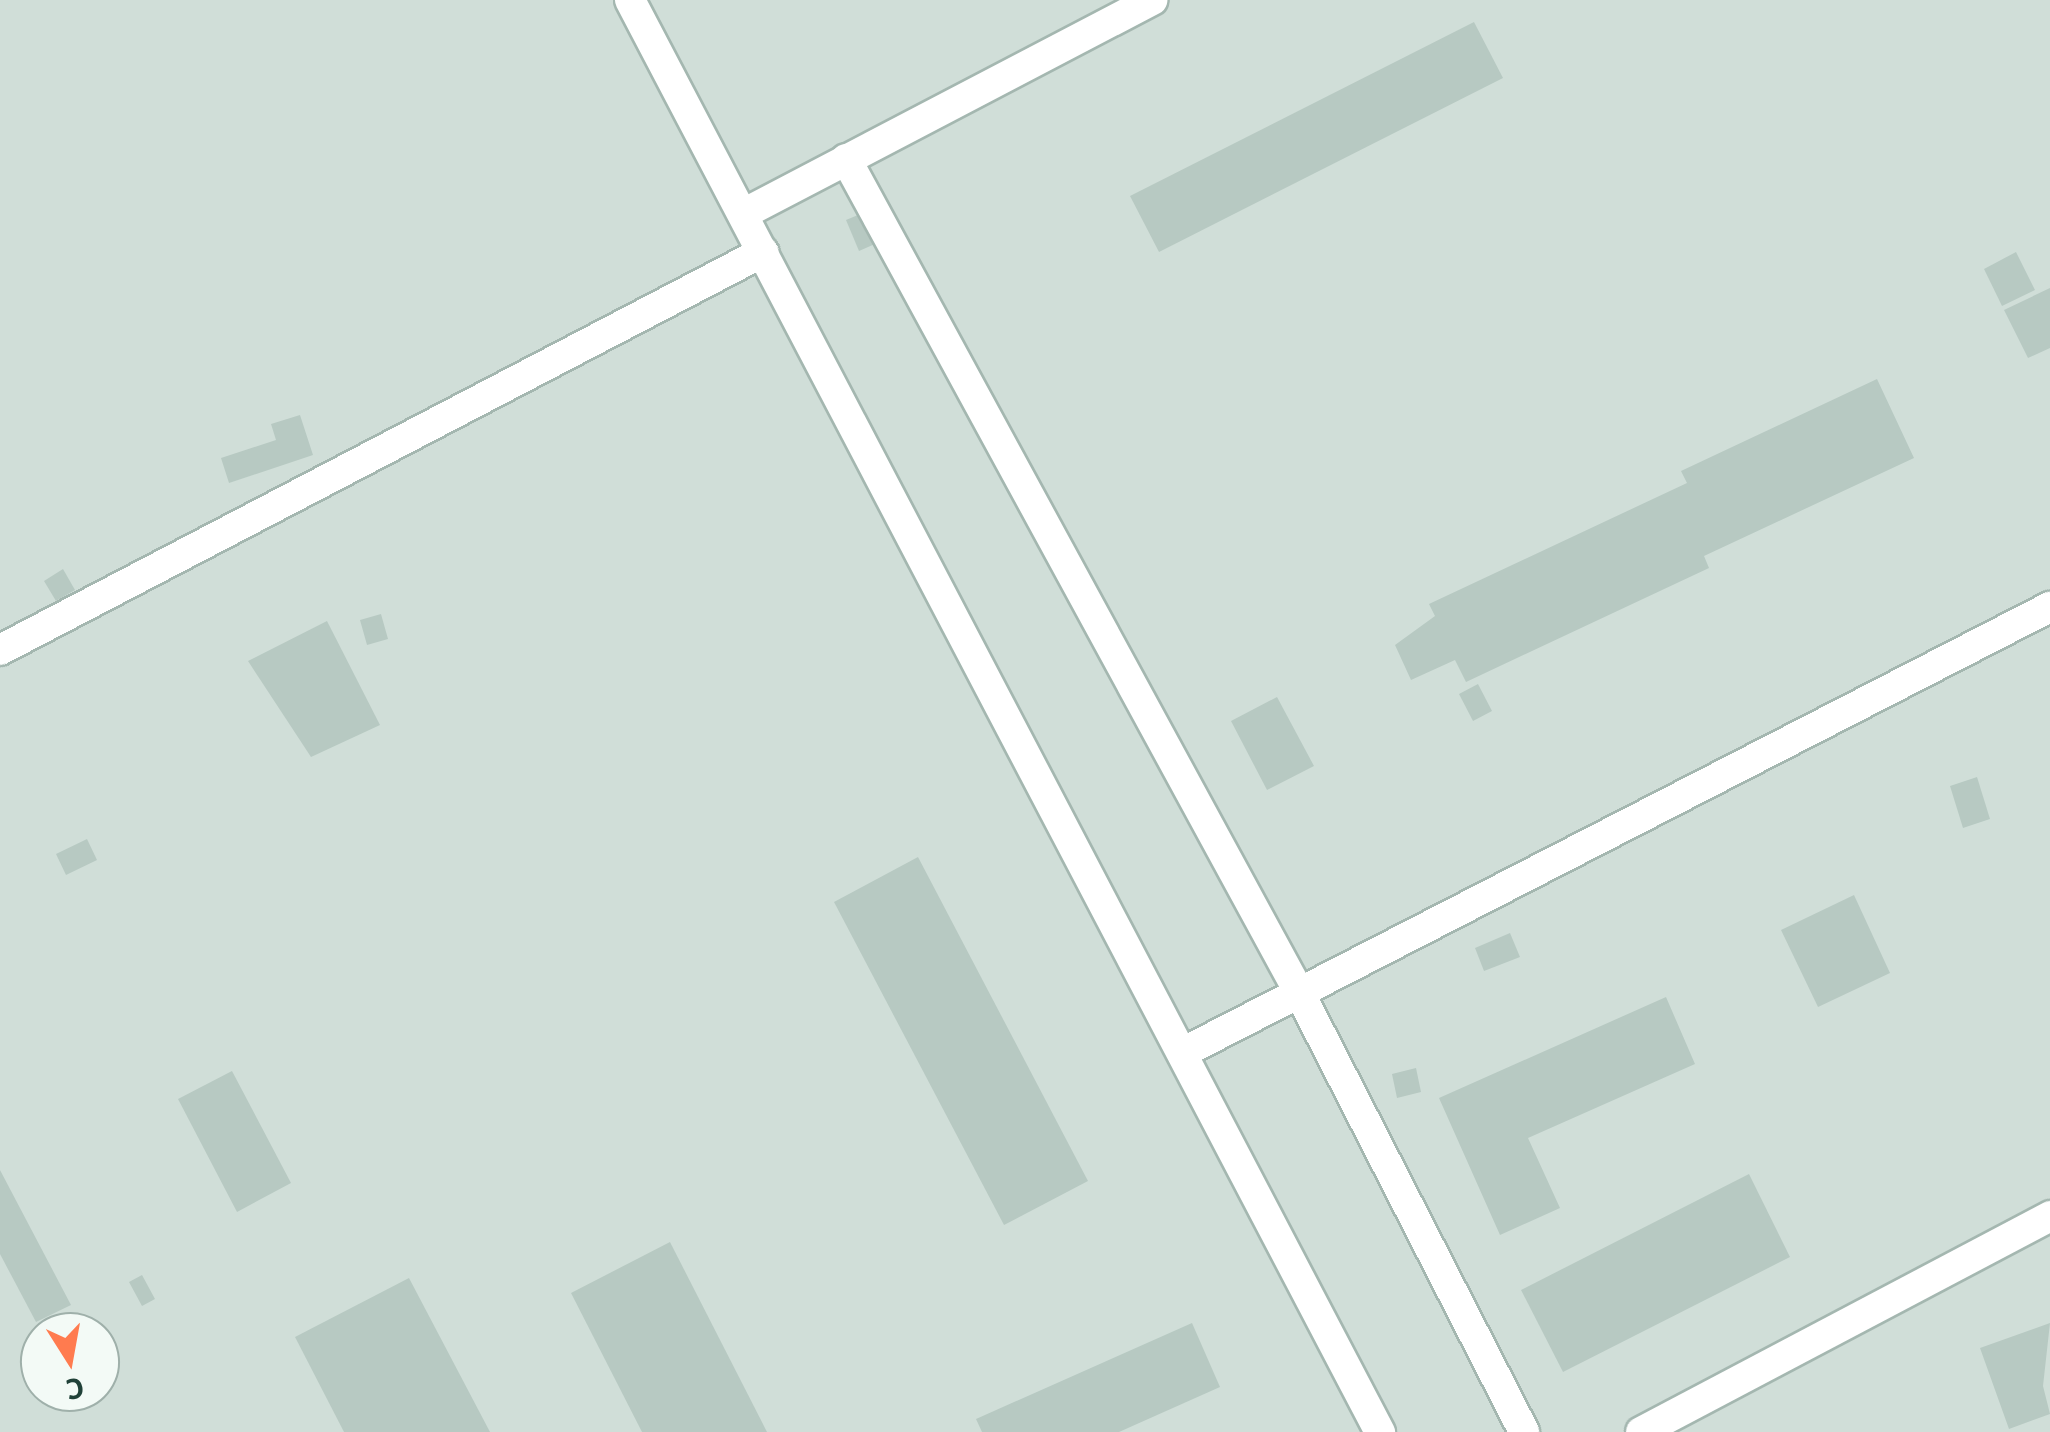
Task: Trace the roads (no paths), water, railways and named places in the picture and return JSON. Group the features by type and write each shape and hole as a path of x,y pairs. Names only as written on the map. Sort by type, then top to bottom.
{"lane":[{"path":"630,0 1380,1432"},
{"path":"743,214 1152,0"},
{"path":"846,159 1299,992 1524,1432"},
{"path":"0,650 763,252"},
{"path":"1182,1053 2050,607"},
{"path":"1641,1432 2050,1216"}]}
